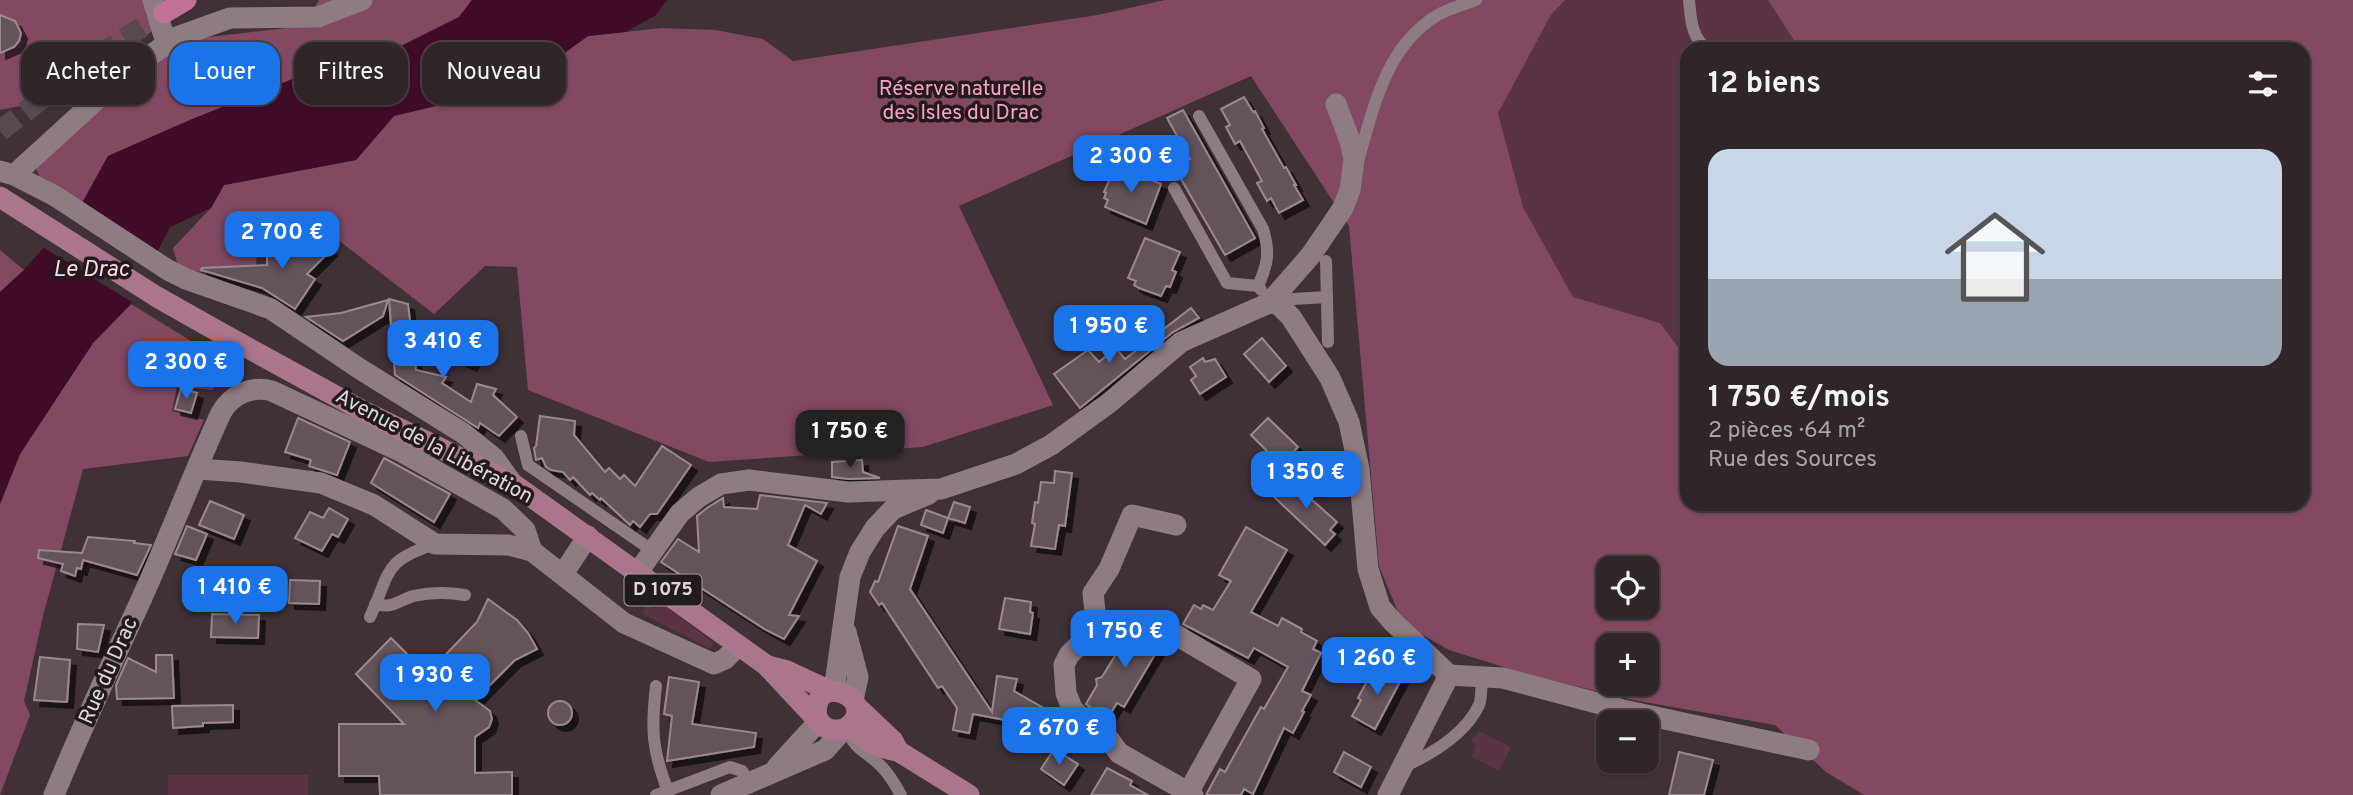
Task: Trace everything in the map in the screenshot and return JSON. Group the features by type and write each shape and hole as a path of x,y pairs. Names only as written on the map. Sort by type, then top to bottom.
{"highway":[{"path":"158,7 186,0"}],"main road":[{"name":"Avenue de la Libération","path":"0,197 158,297 363,411 512,483 766,665 830,730 844,710"},
{"name":"Avenue de la Libération","path":"766,665 787,671 844,710 872,743 887,750 898,751 969,795"},
{"path":"818,719 817,704 825,694 844,710"}],"street":[{"path":"362,0 318,17 230,18 177,37 129,70 7,173 55,196 168,270 271,309 360,369 463,433 494,458 512,483"},
{"path":"158,7 167,46"},
{"path":"721,795 825,750 858,677 845,626 850,577 860,552 875,528 893,509 941,489 1016,464 1051,445 1109,403 1181,342 1268,298 1311,255 1343,208 1353,178 1354,159 1350,141 1336,104"},
{"path":"1268,298 1291,317 1330,378 1349,422 1359,469 1368,569 1380,607 1450,675 1503,678 1623,710 1809,750"},
{"name":"Rue du Drac","path":"54,795 221,412 239,393 256,389 272,391 402,452 503,509 525,530 532,551"},
{"path":"198,469 321,483 374,505 435,544"},
{"path":"638,572 680,513 721,484 749,480 848,492 941,489"},
{"path":"1176,525 1132,515 1109,569 1093,593 1097,630 1093,639 1077,647 1069,655 1064,665 1063,680 1072,708 1082,719 1105,734 1119,753 1190,794 1251,679 1176,635"},
{"path":"563,574 588,536"},
{"name":"Rue du Drac","path":"435,544 508,545 532,551 624,623 714,664 738,646"},
{"path":"1388,795 1450,675"},
{"path":"770,774 818,719"}],"lane":[{"path":"1353,178 1378,95 1389,68 1408,37 1437,15 1476,0"},
{"path":"1689,0 1693,30 1699,42"},
{"path":"1199,116 1263,229 1267,242 1268,298"},
{"path":"1174,188 1227,283 1268,298 1327,297"},
{"path":"1326,261 1328,342"},
{"path":"520,436 528,464 653,551"},
{"path":"435,544 414,550 396,561 388,572 372,611 436,592 465,594"},
{"path":"1403,767 1431,755 1463,728 1480,704 1482,678"},
{"path":"656,686 652,720 662,793 730,767 742,771 750,784"},
{"path":"844,710 857,749 879,764 893,780 901,795"}],"shaded area":[{"path":"1565,0 1768,0 1795,42 1680,42 1680,350 1660,323 1573,298 1523,207 1498,112 1551,15"},
{"path":"647,603 656,609 661,603 714,643 710,649 643,614"},
{"path":"1479,731 1511,747 1499,771 1472,757 1476,745 1471,741"},
{"path":"168,775 308,775 308,795 168,795"}],"green space":[{"path":"0,0 147,0 153,30 139,42 21,42 21,105 25,105 0,110"},
{"path":"319,0 472,0 459,17 408,42 294,42 294,78 280,84 280,42 188,42 192,39 304,26"},
{"name":"Réserve naturelle des Isles du Drac","path":"1165,0 1565,0 1551,15 1498,113 1523,207 1573,297 1660,323 1680,350 1680,511 2310,511 2310,42 1795,42 1768,0 2353,0 2353,795 1864,795 1826,772 1775,725 1617,696 1659,696 1659,633 1596,633 1596,691 1526,674 1449,650 1403,624 1379,566 1349,226 1251,76 959,206 1053,405 923,447 709,462 528,390 517,267 485,266 434,314 320,226 293,250 284,241 278,252 257,252 256,265 212,267 210,273 179,269 173,248 211,208 224,185 356,160 394,116 440,105 566,105 566,52 588,36 662,28 715,30 763,39 793,61 1098,15"},
{"path":"169,54 169,105 228,105 108,156 81,205 39,176 35,165 93,105 155,105 155,64"},
{"path":"0,250 24,270 0,292"},
{"path":"131,304 235,368 222,375 213,390 177,387 172,411 204,420 188,456 83,469 43,616 24,701 30,715 0,795 0,504 20,454 93,343"}],"water":[{"name":"Le Drac","path":"472,0 667,0 656,15 626,32 588,36 566,52 566,42 422,42 422,105 440,105 394,116 356,160 224,185 211,208 170,227 131,304 93,343 20,454 0,504 0,292 24,270 81,205 108,156 228,105 280,105 280,84 294,78 294,105 408,105 408,42 459,17"}],"pier":[{"path":"78,203 159,256 135,304 41,246"}],"building":[{"path":"0,15 15,21 21,33 14,47 0,53"},
{"path":"1244,97 1253,112 1255,111 1264,128 1262,129 1303,200 1279,213 1271,198 1267,201 1257,183 1262,181 1240,141 1235,144 1226,127 1230,125 1221,109"},
{"path":"1183,110 1255,238 1225,255 1174,167 1190,159 1167,118"},
{"path":"1114,169 1132,177 1134,173 1161,184 1146,224 1105,207 1108,200 1104,198 1104,192"},
{"path":"315,232 331,250 307,274 315,279 295,309 262,288 201,270 267,265 267,251 278,252 286,258"},
{"path":"1145,238 1180,252 1172,270 1176,272 1170,287 1166,286 1161,296 1139,288 1134,285 1136,281 1128,278"},
{"path":"389,299 408,304 416,370 446,377 442,383 471,402 477,384 496,389 493,395 517,417 499,436 480,423 478,428 395,375"},
{"path":"388,300 383,316 343,341 306,317 341,313"},
{"path":"1191,308 1199,318 1173,332 1080,408 1054,374 1088,350 1099,362 1116,348 1125,359"},
{"path":"452,329 481,341 471,365 447,354 451,345 446,342"},
{"path":"1262,338 1286,366 1269,382 1244,354"},
{"path":"1203,358 1205,362 1215,359 1226,377 1200,394 1191,380 1196,376 1190,367"},
{"path":"181,388 197,393 191,413 175,409"},
{"path":"540,416 575,421 574,435 605,472 609,468 620,479 624,475 635,486 662,446 691,465 657,514 650,514 640,527 633,521 630,525 601,498 600,500 592,493 590,495 573,477 570,480 563,472 546,467 542,458 536,460 534,448"},
{"path":"298,418 350,442 337,475 309,466 311,460 285,452"},
{"path":"1268,418 1298,447 1281,465 1251,435"},
{"path":"384,458 450,494 434,522 371,483"},
{"path":"862,460 863,472 880,478 832,477 832,462"},
{"path":"1055,471 1072,473 1065,526 1059,525 1055,549 1031,546 1035,502 1038,503 1041,482 1054,483"},
{"path":"1286,479 1337,522 1330,530 1335,534 1325,545 1271,494"},
{"path":"760,495 827,503 821,514 805,505 788,545 817,561 789,615 799,616 784,639 661,562 678,539 699,552 697,516 707,508 723,498 724,507 757,509"},
{"path":"210,501 244,515 234,539 199,525"},
{"path":"954,502 970,507 965,523 948,518"},
{"path":"329,508 348,519 338,537 332,534 322,551 295,538 310,512 323,518"},
{"path":"926,510 948,518 943,533 921,525"},
{"path":"187,526 207,534 196,560 175,554"},
{"path":"898,526 928,536 910,589 992,712 997,676 1017,679 1014,691 1054,714 1051,721 1019,710 1016,722 973,714 969,733 953,730 957,708 942,686 938,688 882,603 879,605 870,592 875,581 878,582"},
{"path":"1246,527 1287,550 1251,612 1278,626 1282,618 1302,629 1301,632 1317,641 1313,649 1321,653 1302,691 1311,695 1302,711 1304,712 1293,733 1284,728 1253,794 1244,789 1241,795 1206,795 1220,769 1225,772 1261,707 1264,709 1288,667 1254,648 1248,658 1183,624 1194,605 1201,609 1203,605 1213,610 1231,581 1219,575"},
{"path":"88,537 151,545 137,575 83,560 81,569 77,568 75,576 61,571 63,564 38,558 39,550 82,553"},
{"path":"290,580 320,581 319,604 289,603"},
{"path":"1005,598 1031,602 1030,612 1033,613 1030,634 999,629"},
{"path":"488,599 517,620 537,649 515,660 475,700 490,711 492,719 489,727 475,737 475,773 512,772 512,795 380,795 379,776 339,776 339,724 404,724 356,674 391,638 427,674 477,622"},
{"path":"212,614 259,615 258,638 211,637"},
{"path":"1135,622 1164,639 1124,707 1117,703 1107,719 1086,704 1097,685 1096,679 1102,677 1121,646 1120,640 1125,638"},
{"path":"78,624 104,625 98,652 77,649"},
{"path":"156,655 172,655 174,698 117,699 116,685 128,658 156,672"},
{"path":"40,657 70,660 67,702 34,700"},
{"path":"1380,665 1402,678 1375,729 1352,716 1367,681 1371,682"},
{"path":"669,677 699,682 692,724 756,733 754,747 667,761 672,716 664,714"},
{"path":"560,701 569,704 572,713 569,722 560,725 551,722 548,713 551,704"},
{"path":"233,705 233,722 173,728 172,706"},
{"path":"1054,749 1078,764 1064,785 1041,769"},
{"path":"1344,752 1371,767 1361,787 1334,772"},
{"path":"1679,752 1713,760 1704,795 1669,795"},
{"path":"1107,768 1132,781 1130,785 1148,795 1091,795"}],"tunnel":[{"path":"0,131 96,57 164,13"}]}
